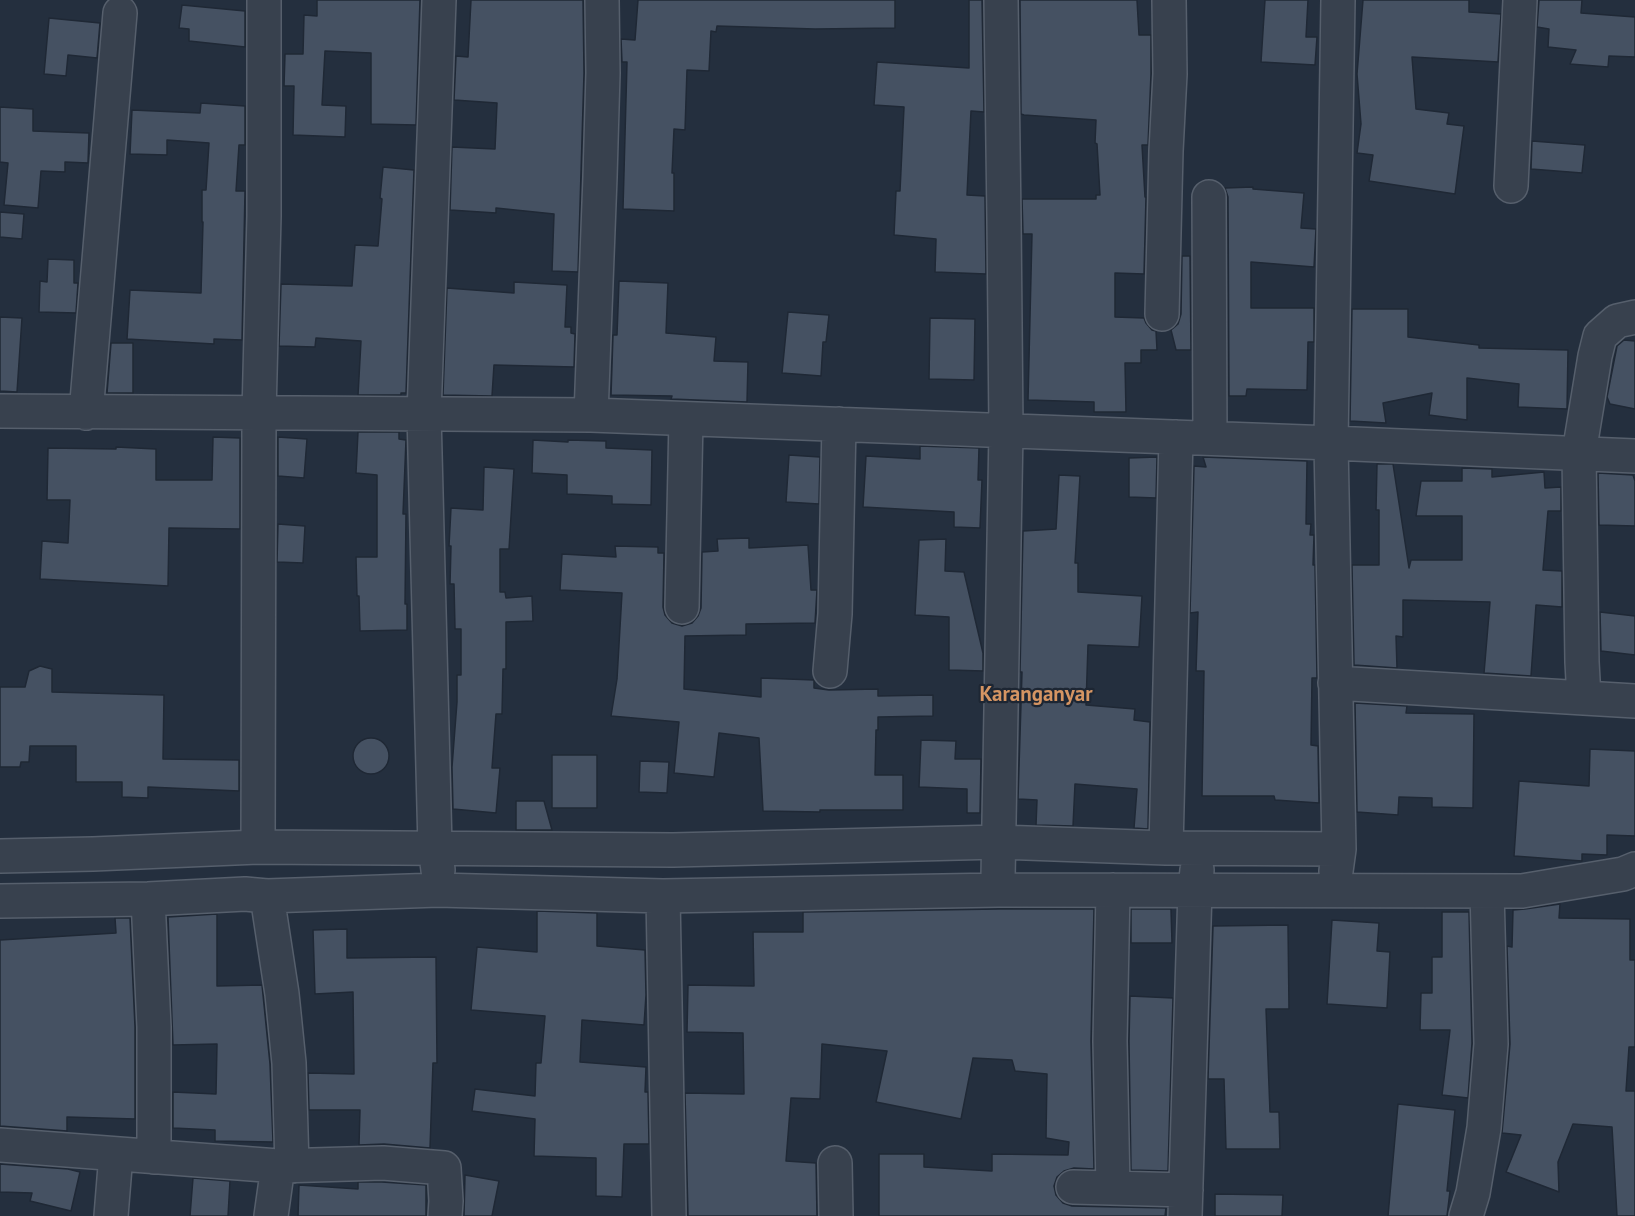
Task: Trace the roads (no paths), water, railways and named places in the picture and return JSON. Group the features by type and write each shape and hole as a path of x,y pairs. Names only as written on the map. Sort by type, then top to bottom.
{"street":[{"path":"264,0 264,216 246,870 282,994 289,1063 285,1166 271,1216"},
{"path":"437,869 424,414 439,0"},
{"path":"591,415 603,74 602,0"},
{"path":"998,866 1006,430 1001,0"},
{"path":"1162,314 1170,74 1169,0"},
{"path":"1336,870 1330,443 1338,0"},
{"path":"1511,186 1520,0"},
{"path":"86,412 120,13"},
{"path":"1209,197 1210,438"},
{"path":"1584,698 1579,453 1600,336 1617,321 1635,317"},
{"path":"0,411 591,415 1635,456"},
{"path":"682,607 686,419"},
{"path":"830,671 835,614 839,424"},
{"path":"1166,848 1176,437"},
{"path":"1335,683 1635,701"},
{"path":"0,901 148,899 246,870 437,869 663,896 998,866 1166,848 1199,848 1487,891 1522,891 1623,874 1635,869"},
{"path":"1073,1187 1113,1188 1186,1203 1195,890 1199,848"},
{"path":"0,856 93,854 246,870 437,869 673,850 998,866 1113,890 1195,890 1336,870"},
{"path":"1113,890 1110,1041 1113,1188"},
{"path":"1466,1216 1473,1193 1484,1128 1491,1044 1487,891"},
{"path":"663,896 669,1216"},
{"path":"148,899 154,1028 154,1157"},
{"path":"0,1145 285,1166 383,1163 444,1168 445,1216"},
{"path":"111,1216 116,1154"},
{"path":"835,1162 836,1216"}],"district":[{"name":"Karanganyar","path":"1036,695"}]}
